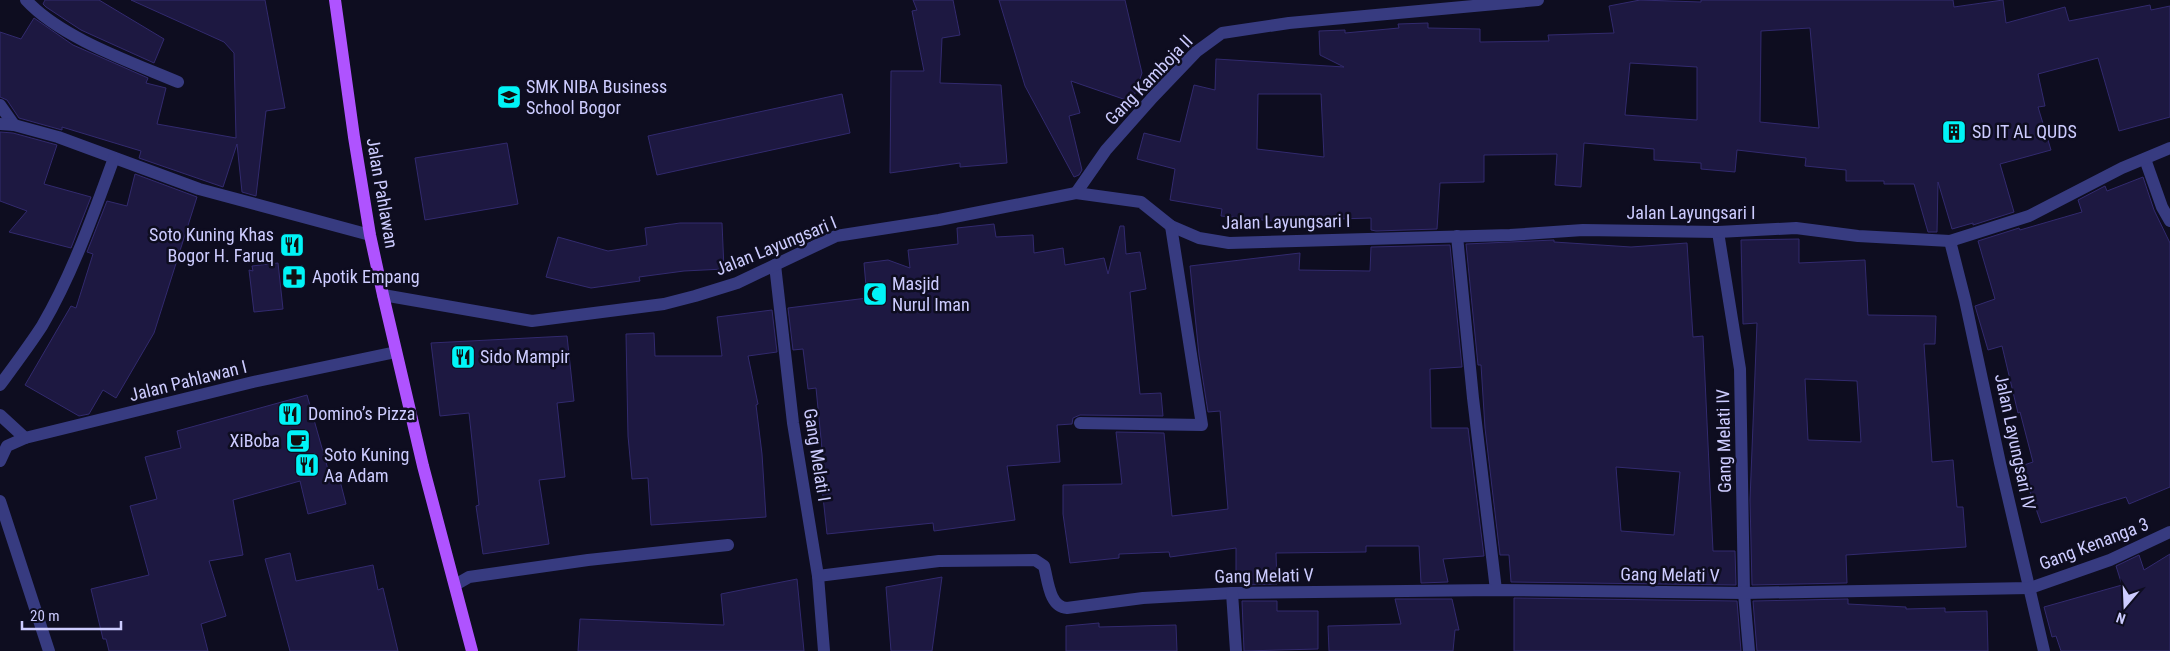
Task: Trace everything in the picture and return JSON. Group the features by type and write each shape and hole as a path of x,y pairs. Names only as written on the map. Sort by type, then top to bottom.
{"main road":[{"name":"Jalan Pahlawan","path":"335,0 370,235 423,466 472,651"}],"street":[{"path":"26,0 44,17 68,31 113,54 178,82"},
{"name":"Gang Kamboja II","path":"1076,193 1106,150 1153,97 1196,52 1222,32 1298,22 1538,0"},
{"path":"0,105 14,126"},
{"path":"0,124 58,137 199,189 370,235"},
{"name":"Jalan Layungsari I","path":"383,295 532,321 664,304 737,283 836,236 939,220 1076,193 1141,202 1171,226 1199,238 1229,242 1457,236 1582,230 1718,232 1796,228 1858,236 1950,242 2029,216 2110,174 2170,148"},
{"path":"0,385 42,325 69,272 114,158"},
{"path":"2144,159 2162,207 2170,221"},
{"path":"1080,423 1202,425 1171,226"},
{"name":"Gang Melati IV","path":"1718,232 1740,368 1744,593 1749,651"},
{"path":"1457,236 1473,398 1496,590"},
{"name":"Jalan Layungsari IV","path":"1950,242 1966,300 2000,463 2044,651"},
{"name":"Gang Melati I","path":"775,265 793,423 818,576 824,651"},
{"name":"Jalan Pahlawan I","path":"0,461 6,446 25,438 253,382 396,352"},
{"path":"0,415 25,438"},
{"path":"0,501 49,651"},
{"name":"Gang Kenanga 3","path":"1744,593 2030,588 2110,560 2170,532"},
{"path":"454,585 469,577 607,558 728,545"},
{"name":"Gang Melati V","path":"818,576 939,561 1036,560 1044,566 1054,603 1061,608 1144,598 1232,593 1496,590 1744,593"},
{"path":"1232,593 1236,651"}],"building":[{"path":"45,0 99,0 164,39 154,63 81,30 46,7 43,4"},
{"path":"131,0 265,0 285,108 266,111 256,196 242,192 237,144 223,187 139,158 141,151 62,127 62,130 19,118 7,100 0,97 0,32 21,39 34,18 73,45 148,78 146,83 166,88 157,124 236,138 234,53 224,42"},
{"path":"913,0 953,0 960,35 942,38 940,83 1001,85 1007,163 960,167 960,163 890,173 891,71 924,71 912,11 917,10"},
{"path":"999,0 1125,0 1142,73 1132,102 1071,81 1080,113 1069,116 1082,170 1079,175 1074,177 1025,86"},
{"path":"1640,0 1701,2 1701,0 1953,0 1954,7 2003,0 2006,23 2065,7 2069,21 2150,5 2151,10 2170,6 2170,117 2119,131 2098,58 2038,74 2045,106 2038,107 2051,150 2000,164 2014,212 1973,225 1973,223 1952,229 1938,182 1937,232 1928,232 1914,184 1884,184 1884,181 1846,181 1846,170 1805,166 1806,158 1737,150 1735,172 1701,169 1701,163 1654,160 1654,149 1584,143 1581,187 1555,185 1557,154 1484,155 1484,182 1440,183 1437,229 1376,231 1371,230 1371,218 1304,220 1303,224 1221,216 1222,209 1170,200 1175,169 1137,159 1144,133 1180,142 1194,85 1215,90 1216,59 1344,67 1320,55 1319,31 1345,30 1345,33 1399,28 1398,24 1428,23 1428,28 1480,29 1480,42 1549,41 1548,35 1614,33 1609,6","holes":["1810,28 1819,128 1760,122 1761,31","1630,63 1697,67 1697,120 1625,115","1258,94 1321,94 1324,157 1257,149"]},
{"path":"842,94 850,133 657,175 648,136"},
{"path":"0,132 13,133 57,145 44,184 91,197 71,248 9,232 27,211 0,201"},
{"path":"507,143 518,204 425,220 415,158"},
{"path":"135,174 197,197 154,333 116,398 103,390 89,414 79,416 25,385 71,306 76,308 93,254 87,252 107,201 127,206"},
{"path":"2143,177 2154,210 2170,243 2170,487 2129,504 2126,497 2041,523 2021,466 2033,462 2020,412 2018,413 2002,346 1988,350 1975,306 1995,299 1978,241 2019,228 2020,230 2082,212 2078,200 2105,186 2107,191"},
{"path":"680,223 722,223 724,269 684,271 639,277 640,281 591,288 546,277 558,237 608,251 647,245 645,228"},
{"path":"994,224 996,237 1033,235 1034,253 1063,248 1065,265 1104,258 1108,274 1120,226 1124,226 1126,254 1140,252 1146,289 1130,292 1140,394 1161,393 1163,416 1080,415 1073,418 1072,424 1057,425 1060,462 1007,466 1015,520 934,531 933,523 827,534 818,450 822,449 816,388 808,389 803,349 793,350 788,308 867,298 864,263 888,260 910,268 908,250 958,244 957,228"},
{"path":"1799,239 1799,263 1865,260 1868,315 1936,316 1935,344 1924,344 1932,462 1953,460 1957,507 1963,507 1966,547 1846,555 1847,583 1752,585 1750,500 1757,323 1743,324 1741,240","holes":["1805,379 1857,381 1861,442 1808,440"]},
{"path":"1554,240 1554,242 1631,247 1687,243 1693,337 1703,336 1713,551 1735,551 1736,585 1511,582 1509,555 1500,555 1485,428 1481,365 1478,365 1466,244","holes":["1616,467 1680,472 1674,535 1621,531"]},
{"path":"1450,245 1462,367 1430,369 1431,428 1468,428 1484,556 1443,559 1448,582 1421,583 1419,546 1366,546 1366,552 1276,553 1277,584 1241,585 1241,579 1236,579 1236,548 1170,557 1169,552 1119,554 1119,558 1070,563 1063,514 1063,485 1122,484 1116,432 1164,433 1172,516 1228,509 1220,411 1208,412 1199,355 1190,266 1300,253 1299,270 1370,271 1371,247"},
{"path":"278,263 283,309 254,312 249,270 253,271 252,266"},
{"path":"772,310 777,352 748,356 758,404 756,405 762,454 766,517 651,525 648,478 632,479 628,436 626,334 654,333 655,356 722,356 717,317"},
{"path":"567,336 574,401 557,403 565,477 539,480 549,544 483,554 476,506 479,505 469,413 440,416 431,343"},
{"path":"307,395 331,480 339,477 346,504 308,514 300,481 233,500 243,555 209,561 226,616 201,624 208,651 109,651 106,639 103,639 91,589 149,575 130,506 157,499 145,457 181,448 177,431"},
{"path":"290,553 296,581 373,565 378,590 383,588 398,651 290,651 265,559"},
{"path":"2170,554 2170,651 2061,651 2056,636 2052,637 2044,607 2122,585 2116,566 2139,555 2144,570"},
{"path":"942,577 932,651 891,651 886,587"},
{"path":"797,579 804,651 578,651 580,619 724,625 721,594"},
{"path":"1514,598 1737,601 1741,651 1514,651"},
{"path":"1395,599 1452,599 1459,630 1455,630 1453,651 1329,651 1328,626 1401,624"},
{"path":"1848,599 1848,604 1906,607 1906,609 1945,608 1945,612 1987,611 1988,651 1757,651 1753,601"},
{"path":"1242,601 1277,601 1277,611 1318,611 1318,649 1244,651"},
{"path":"1099,623 1099,627 1176,625 1177,651 1066,651 1066,626"}],"place":[{"name":"SMK NIBA Business School Bogor","path":"509,97"},
{"name":"SD IT AL QUDS","path":"1954,132"},
{"name":"Soto Kuning Khas Bogor H. Faruq","path":"292,245"},
{"name":"Apotik Empang","path":"294,277"},
{"name":"Masjid Nurul Iman","path":"875,294"},
{"name":"Sido Mampir","path":"463,357"},
{"name":"Domino’s Pizza","path":"290,414"},
{"name":"XiBoba","path":"298,441"},
{"name":"Soto Kuning Aa Adam","path":"307,465"}]}
